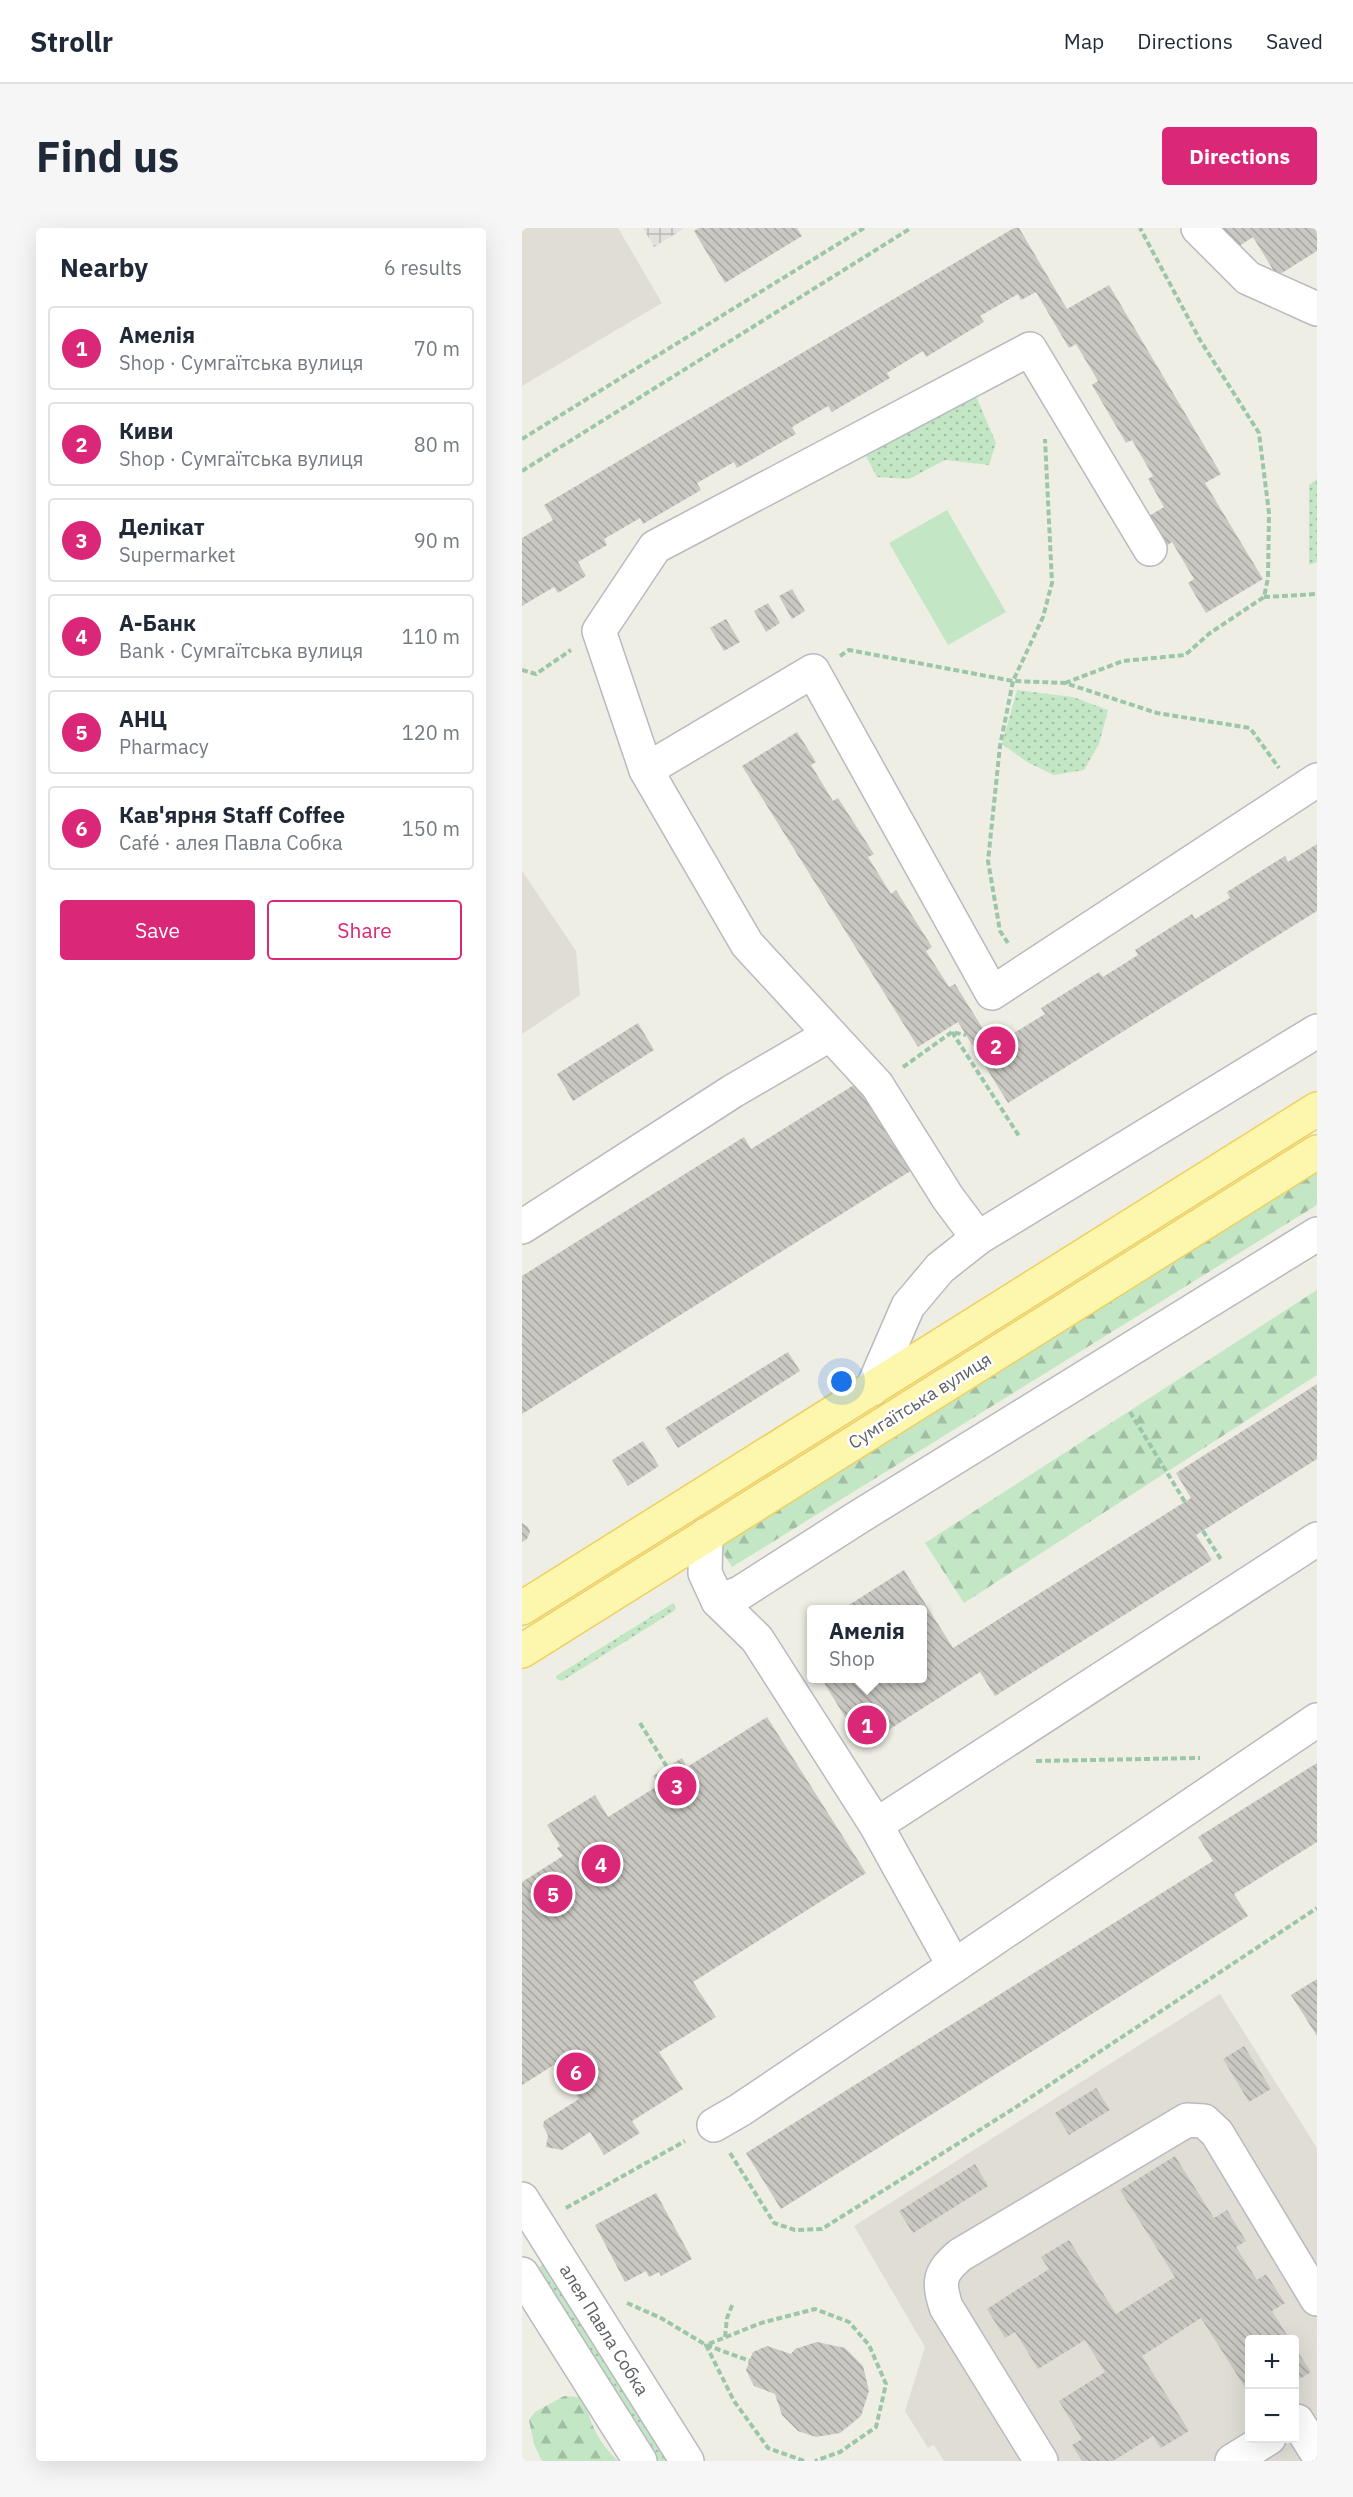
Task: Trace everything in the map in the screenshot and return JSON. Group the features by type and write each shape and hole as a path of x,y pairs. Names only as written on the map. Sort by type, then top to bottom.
{"main road":[{"name":"Сумгаїтська вулиця","path":"522,1608 1317,1109"},
{"name":"Сумгаїтська вулиця","path":"522,1651 1317,1152"}],"street":[{"path":"1198,228 1248,278 1317,309"},
{"path":"978,1238 948,1198 877,1085 747,944 646,770 599,631 655,547 1030,349 1150,549"},
{"path":"646,770 813,671 992,993 1307,786"},
{"path":"872,1389 908,1306 940,1268 978,1238 1317,1031"},
{"path":"522,1227 733,1091 829,1035"},
{"path":"718,1601 740,1593 857,1518 1317,1234"},
{"path":"706,1535 705,1573 718,1601 757,1639 876,1825 954,1966"},
{"path":"876,1825 1317,1539"},
{"path":"714,2125 954,1966 1317,1720"},
{"path":"1041,2461 946,2307 939,2286 946,2267 960,2256 1187,2120 1204,2121 1217,2133 1317,2299"},
{"name":"алея Павла Собка","path":"530,2211 687,2461"},
{"path":"522,2274 639,2461"},
{"path":"1303,2417 1317,2453"},
{"path":"1232,2461 1262,2443"}],"path":[{"path":"522,439 864,228"},
{"path":"522,471 911,228"},
{"path":"1140,228 1200,340 1259,433 1269,513 1268,578 1264,597"},
{"path":"1026,970 1000,931 988,861 1000,746 1013,681 1043,617 1052,583 1045,437"},
{"path":"1065,683 1123,661 1185,655 1210,633 1264,597 1317,594"},
{"path":"522,670 536,674 599,631"},
{"path":"813,671 849,650 1013,681 1065,683 1157,713 1250,728 1307,786"},
{"path":"877,1085 952,1032 966,1035"},
{"path":"952,1032 1018,1136"},
{"path":"1130,1412 1185,1502"},
{"path":"640,1723 667,1767"},
{"path":"1035,1761 1201,1758"},
{"path":"530,2211 714,2125 774,2223 795,2230 822,2229 1013,2109 1317,1908"},
{"path":"593,2311 621,2300 661,2318 706,2344 750,2361"},
{"path":"725,2337 727,2318 733,2302"},
{"path":"706,2344 761,2323 815,2309 849,2322 869,2345 886,2384 876,2427 840,2452 814,2461"},
{"path":"706,2344 734,2401 768,2448 804,2461"}],"shaded area":[{"path":"522,228 618,228 662,303 522,386"},
{"path":"643,228 682,228 683,229 654,247"},
{"path":"522,871 576,951 580,995 522,1034"},
{"path":"1220,1994 1317,2148 1317,2461 944,2461 934,2445 928,2448 905,2411 925,2347 854,2226"}],"green space":[{"path":"972,387 996,443 989,465 945,460 909,479 877,477 861,447"},
{"path":"1317,479 1317,562 1309,565 1309,485"},
{"path":"947,510 1006,612 948,645 889,543"},
{"path":"1017,690 1073,697 1108,710 1099,744 1084,770 1054,775 1027,762 1002,744"},
{"path":"1317,1170 1317,1205 732,1567 716,1542"},
{"path":"1317,1290 1317,1375 964,1603 925,1543"},
{"path":"673,1603 676,1608 674,1611 562,1681 557,1679 556,1676"},
{"path":"549,2261 674,2461 652,2461 533,2271"},
{"path":"564,2396 579,2397 600,2439 618,2461 542,2461 534,2444 529,2420 535,2412"}],"building":[{"path":"699,228 797,228 802,236 725,283 694,231"},
{"path":"1014,228 1019,228 1067,309 1109,285 1221,474 1205,483 1263,579 1206,613 1188,583 1194,579 1172,542 1166,546 1149,516 1164,507 1148,479 1153,476 1132,440 1126,443 1092,385 1098,381 1076,344 1069,348 1036,292 1021,300 1018,294 980,316 984,322 926,357 923,351 887,373 890,378 832,412 828,406 792,427 796,434 737,468 734,462 697,483 701,490 643,524 640,518 604,539 607,545 578,562 586,576 558,593 554,587 522,606 522,538 553,520 544,505"},
{"path":"1220,228 1317,228 1317,251 1277,276 1253,237 1233,250"},
{"path":"792,589 805,611 792,619 779,596"},
{"path":"768,603 780,623 766,632 754,611"},
{"path":"726,619 740,642 724,651 710,628"},
{"path":"797,732 816,762 811,765 833,801 838,798 874,854 868,857 891,894 896,890 932,947 926,951 949,987 955,984 990,1040 1005,1030 1009,1036 1045,1014 1041,1008 1099,972 1103,977 1138,955 1135,950 1192,914 1195,919 1230,898 1227,892 1285,856 1288,862 1317,844 1317,911 1008,1103 958,1022 918,1047 742,766"},
{"path":"638,1023 654,1050 573,1101 557,1074"},
{"path":"857,1083 912,1170 522,1414 522,1276 744,1137 751,1149"},
{"path":"788,1352 800,1371 678,1448 665,1428"},
{"path":"1317,1384 1317,1459 1196,1535 1212,1560 995,1696 980,1672 863,1746 824,1683 927,1683 927,1607 953,1648 1191,1498 1176,1473"},
{"path":"643,1441 659,1466 628,1486 612,1460"},
{"path":"522,1523 528,1527 530,1532 527,1539 522,1542"},
{"path":"904,1570 926,1605 849,1605"},
{"path":"767,1717 866,1873 693,1982 716,2017 659,2052 683,2089 632,2121 640,2133 604,2155 590,2132 562,2150 546,2147 548,2135 543,2126 544,2121 579,2099 557,2063 522,2085 522,1882 563,1856 557,1848 560,1846 547,1825 595,1795 608,1817 659,1785 653,1776 682,1758 687,1767"},
{"path":"1317,1763 1317,1842 1234,1894 1248,1916 781,2209 746,2153 1213,1861 1198,1837"},
{"path":"1317,1979 1317,2036 1291,1995"},
{"path":"1244,2046 1271,2089 1249,2102 1223,2059"},
{"path":"1096,2088 1110,2110 1069,2135 1055,2113"},
{"path":"1175,2156 1214,2218 1227,2210 1246,2241 1236,2247 1257,2280 1266,2274 1285,2303 1272,2311 1287,2335 1245,2335 1245,2387 1201,2318 1142,2356 1189,2431 1161,2448 1153,2436 1113,2461 1082,2461 1072,2445 1082,2439 1059,2401 1105,2372 1085,2340 1038,2369 1015,2332 1005,2338 987,2309 1049,2269 1041,2257 1069,2240 1116,2314 1175,2277 1120,2190"},
{"path":"975,2164 988,2186 913,2233 899,2211"},
{"path":"656,2193 692,2259 661,2276 659,2272 649,2277 646,2271 625,2282 595,2225"},
{"path":"817,2342 845,2348 863,2366 869,2391 861,2416 840,2433 816,2437 798,2431 782,2415 775,2394 754,2386 746,2370 753,2352 767,2346 791,2354 795,2349"},
{"path":"1299,2354 1311,2372 1299,2379"}],"place":[{"name":"Киви","path":"996,1046"},
{"name":"Амелія","path":"867,1725"},
{"name":"Делікат","path":"677,1786"},
{"name":"А-Банк","path":"601,1864"},
{"name":"АНЦ","path":"553,1894"},
{"name":"Кав'ярня Staff Coffee","path":"576,2072"}]}
